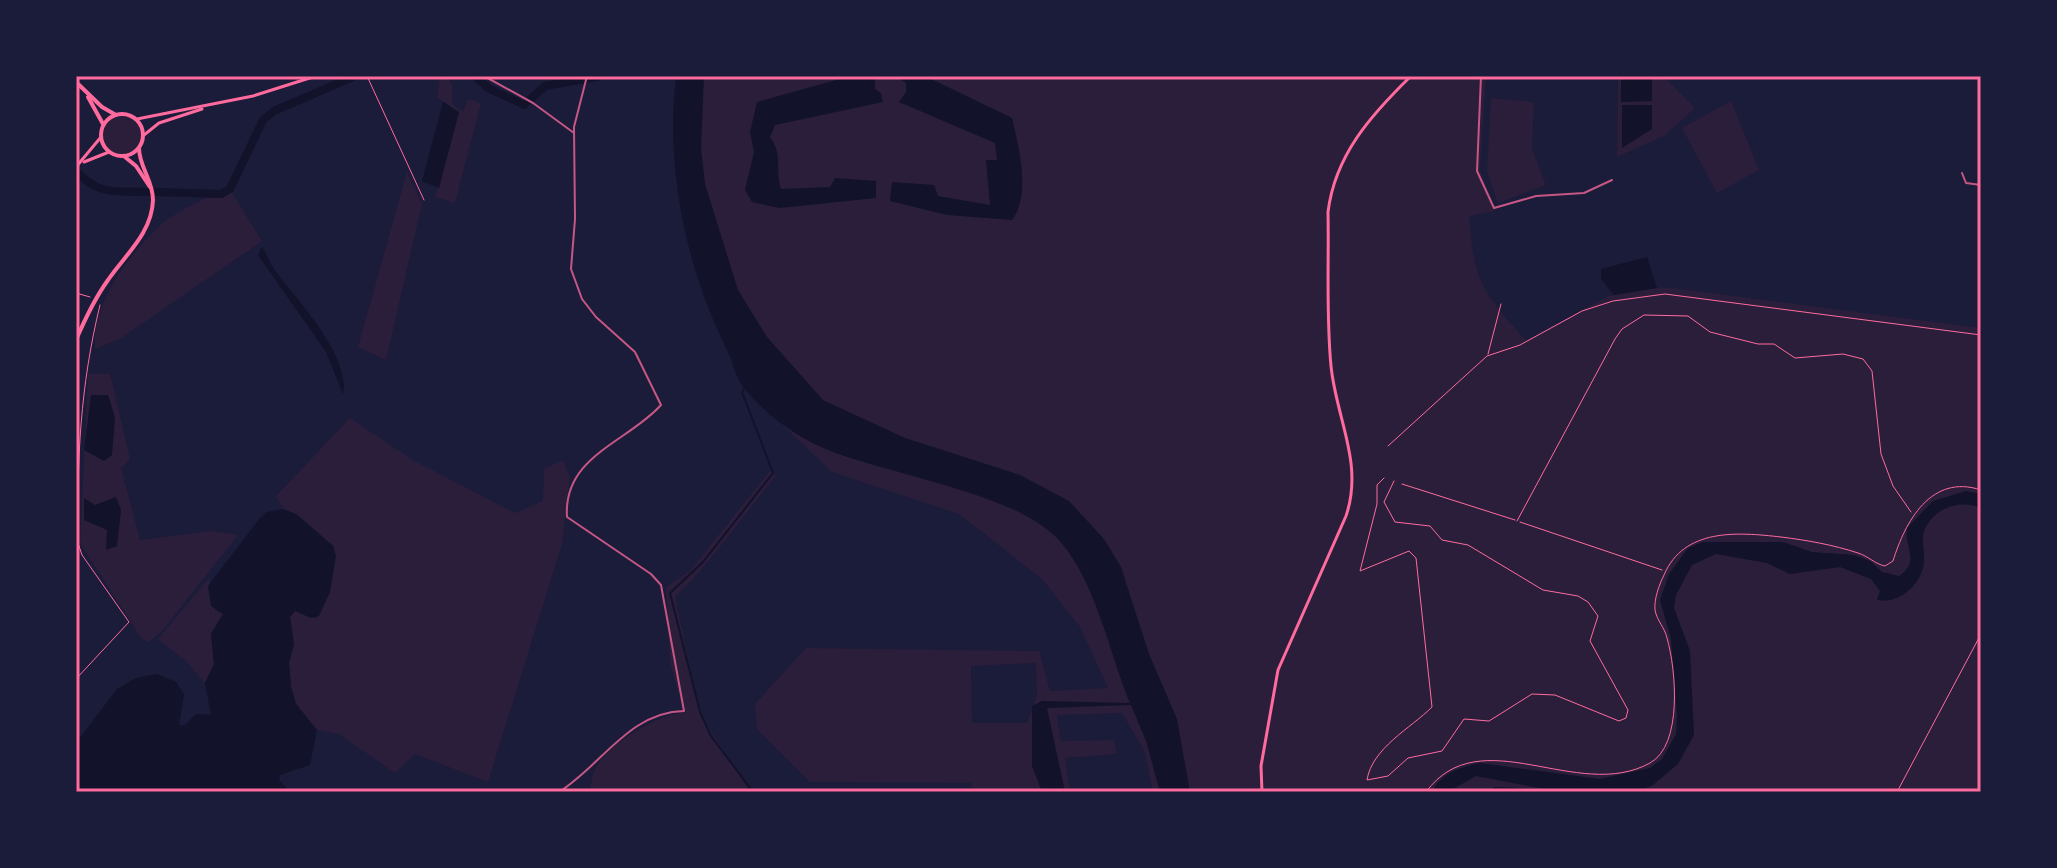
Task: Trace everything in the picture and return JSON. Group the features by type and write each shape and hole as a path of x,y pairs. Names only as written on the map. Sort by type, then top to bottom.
{"main road":[{"path":"295,83 307,76"},
{"path":"76,340 96,299 144,232 152,206 152,190 140,161 139,148 144,135 159,123 316,76"},
{"path":"1262,792 1261,766 1278,670 1329,556 1352,492 1351,458 1330,363 1328,212 1331,188 1340,161 1351,143 1411,76"},
{"path":"76,82 116,115"},
{"path":"77,167 101,137 103,125 82,88"},
{"path":"103,125 116,115 125,114 137,119 221,103"},
{"path":"137,119 144,135"},
{"path":"101,137 109,152"},
{"path":"123,156 139,148"},
{"path":"77,167 109,152 123,156 136,166 152,190"}],"street":[{"path":"484,76 531,102 574,133"},
{"path":"1481,76 1477,171 1494,208 1536,196 1584,193 1612,180"},
{"path":"559,792 585,773 629,732 655,714 684,711 661,585 651,574 567,517 573,484 584,464 621,439 661,405 635,352 596,317 582,299 573,278 574,133 588,78"},
{"path":"1962,173 1966,183 1981,185"}],"path":[{"path":"368,77 424,200"},
{"path":"76,293 96,299 100,305 90,338 79,420 78,543 82,555 129,622 76,679"},
{"path":"1388,446 1487,356 1520,345 1582,311 1613,301 1665,294 1981,335"},
{"path":"1487,356 1496,313 1501,304"},
{"path":"1517,521 1615,339 1622,329 1644,315 1688,316 1710,332 1758,344 1774,344 1795,358 1843,354 1863,359 1872,371 1884,466 1912,514"},
{"path":"1384,478 1377,485 1377,504 1360,571 1409,551 1416,558 1432,707 1402,729 1369,771 1367,780 1386,777 1408,758 1442,751 1464,719 1489,721 1532,694 1560,695 1598,715 1619,721 1626,718 1628,710 1590,641 1598,616 1594,607 1578,596 1543,590 1468,545 1442,540 1430,526 1395,522 1384,502 1394,481"},
{"path":"1402,484 1665,571"},
{"path":"1426,792 1438,777 1473,760 1497,760 1588,774 1632,769 1657,758 1672,733 1674,716 1668,638 1655,609 1665,571 1677,553 1693,540 1734,536 1782,537 1858,552 1885,566 1893,561 1904,527 1912,514 1930,499 1955,487 1981,490"},
{"path":"1897,792 1981,634"}],"shaded area":[{"path":"440,76 447,76 452,85 452,104 463,112 468,99 481,103 455,203 435,197 459,112 437,97"},
{"path":"676,76 704,76 701,149 705,184 738,290 767,337 823,400 905,438 1020,475 1069,501 1104,539 1121,567 1149,654 1177,719 1190,792 1160,792 1146,741 1131,705 1047,708 1065,792 1042,792 1032,766 1032,706 1042,701 1130,703 1098,610 1077,565 1064,546 1048,530 1004,505 857,460 808,441 771,416 742,385 701,287 682,217 674,147"},
{"path":"696,76 1486,76 1480,169 1495,211 1469,216 1471,238 1483,285 1499,310 1526,340 1608,296 1664,287 1981,328 1981,792 1153,792 1145,752 1122,713 1057,715 1061,741 1114,740 1117,754 1065,758 1070,792 972,792 971,783 810,782 757,729 755,704 806,648 1039,651 1050,691 1108,688 1080,627 1042,579 959,514 832,472 744,388 764,366 704,234","holes":["1036,663 1037,695 1027,723 972,723 971,666"]},
{"path":"851,76 882,76 875,79 875,89 881,93 883,102 775,125 770,137 778,156 779,182 781,189 830,187 835,178 876,181 876,198 780,208 752,202 745,190 754,152 750,132 757,102"},
{"path":"896,76 925,76 1012,118 1022,185 1018,210 1012,220 947,215 890,201 892,182 934,185 938,196 990,205 986,160 997,160 995,143 899,102 906,92 906,83"},
{"path":"1618,76 1663,76 1695,108 1664,136 1617,157"},
{"path":"1621,76 1652,76 1652,101 1621,102"},
{"path":"1491,98 1534,102 1532,149 1546,185 1498,203 1487,171"},
{"path":"1731,101 1759,170 1717,193 1682,128"},
{"path":"443,102 459,112 439,188 422,181"},
{"path":"1622,105 1652,105 1652,129 1622,148"},
{"path":"122,116 135,122 141,135 135,148 122,154 109,148 103,135 109,122"},
{"path":"407,172 422,204 386,360 358,347"},
{"path":"227,185 262,241 120,339 95,349 95,332 106,297 137,249 169,218"},
{"path":"262,247 274,269 330,345 339,362 343,394 326,352 258,255"},
{"path":"1647,257 1657,288 1614,295 1601,279 1601,269"},
{"path":"88,374 110,374 130,459 121,468 140,540 211,531 238,535 163,630 149,642 141,638 80,543"},
{"path":"91,395 108,395 115,417 112,455 104,461 84,450"},
{"path":"350,418 411,459 515,513 543,501 544,469 563,460 570,477 562,544 488,782 415,754 395,773 339,734 317,730 296,704 289,663 294,644 290,617 295,611 316,619 333,546 297,514 283,509 276,496"},
{"path":"772,468 776,476 715,553 675,597 700,714 750,792 589,792 595,770 612,749 648,725 684,712 670,663 666,587 690,571"},
{"path":"1966,491 1981,494 1981,508 1956,505 1934,516 1924,531 1924,562 1919,578 1908,591 1893,599 1877,600 1880,591 1871,579 1840,567 1790,574 1767,563 1716,554 1692,565 1676,595 1674,608 1690,651 1694,735 1678,764 1653,785 1638,792 1487,792 1495,787 1544,789 1476,776 1448,792 1432,792 1440,780 1452,772 1480,763 1600,779 1650,768 1662,759 1676,734 1677,716 1671,639 1660,600 1669,574 1688,548 1703,542 1783,542 1812,552 1854,555 1870,561 1882,572 1899,576 1906,570 1910,559 1907,528 1933,501"},
{"path":"116,497 121,510 117,546 106,550 107,530 84,520 84,498 95,505"},
{"path":"283,509 296,514 333,546 336,556 330,592 319,616 311,618 295,611 290,617 294,644 289,663 291,687 296,704 317,730 310,765 280,775 279,780 290,792 76,792 76,743 117,689 136,678 157,674 176,682 184,694 179,725 185,725 196,714 211,715 205,683 214,664 211,634 223,614 211,606 208,586 260,518 267,512"},
{"path":"209,578 215,610 223,614 211,633 214,664 205,683 186,661 158,639"}],"waterway":[{"path":"156,192 221,194 230,189 263,120 274,111 355,76"},
{"path":"475,76 488,88 524,105 545,86 602,76"},
{"path":"76,171 100,188 117,192 148,192"},
{"path":"745,387 742,392 773,473 703,562 670,593 700,712 711,736 753,792"}]}
